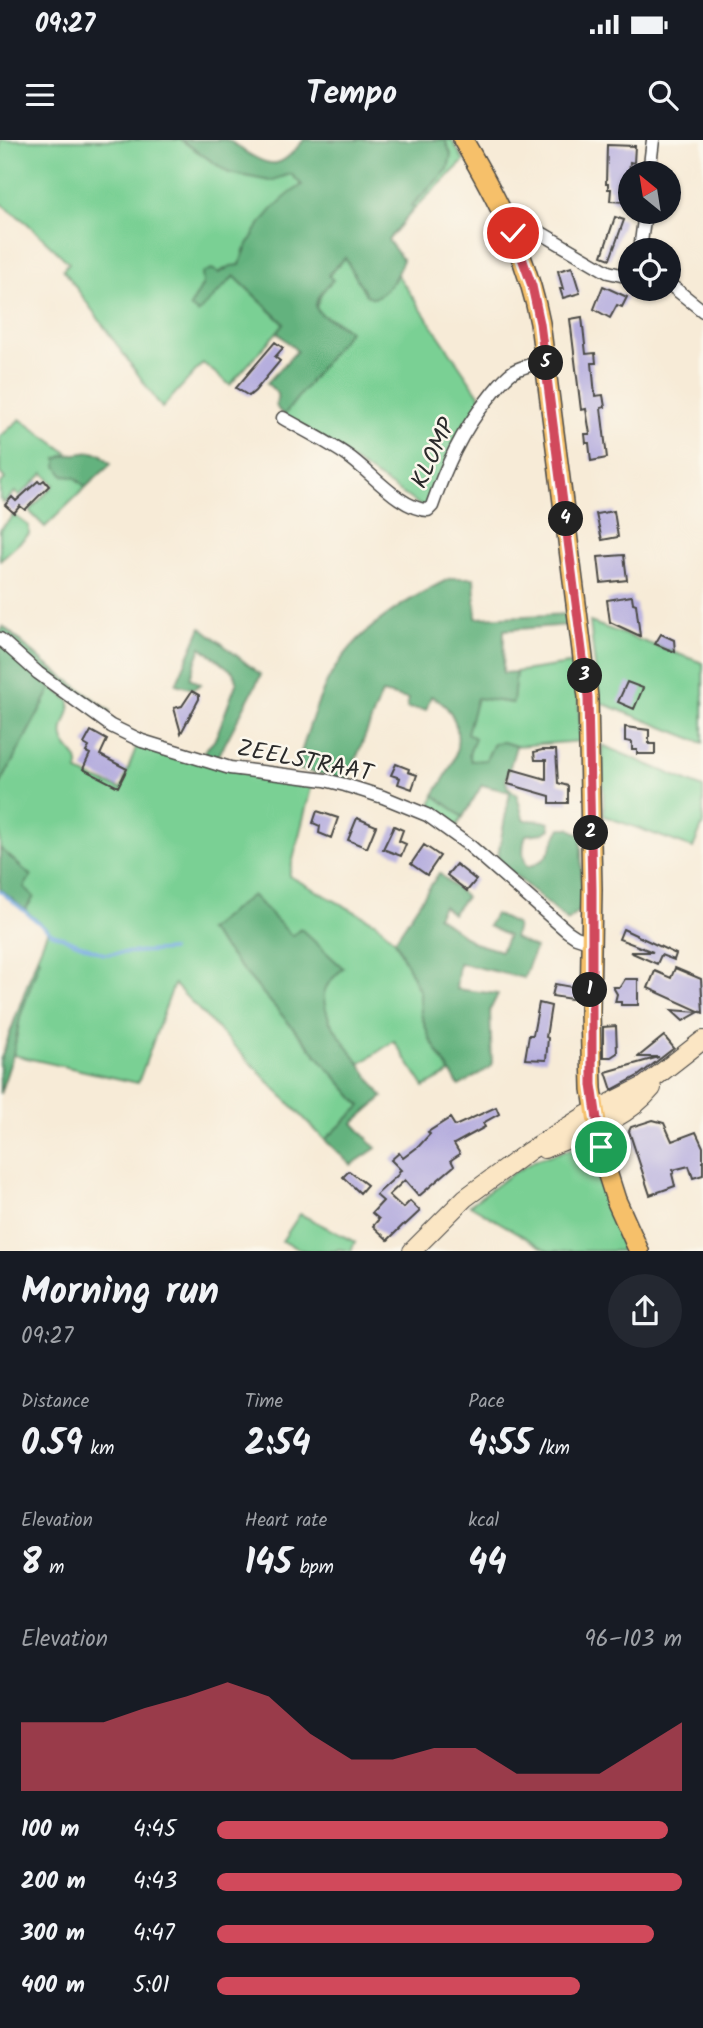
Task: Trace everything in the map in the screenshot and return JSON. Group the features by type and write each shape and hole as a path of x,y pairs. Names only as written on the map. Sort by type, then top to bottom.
{"main road":[{"path":"463,140 513,233 532,286 545,360 588,697 592,1085 602,1156 616,1200 639,1251"},
{"path":"412,1251 465,1198 515,1162 597,1119 624,1114 643,1099 670,1067 703,1040"}],"street":[{"path":"650,161 653,140"},
{"path":"513,233 533,231 608,272 618,274"},
{"path":"681,293 703,311"},
{"name":"KLOMP","path":"283,418 348,456 415,508 428,510 432,506 446,464 482,407 513,372 545,360"},
{"name":"ZEELSTRAAT","path":"0,639 38,673 111,726 142,741 230,768 345,785 426,815 471,846 567,932 591,942"}],"green space":[{"path":"0,140 181,140 229,173 292,174 302,185 244,250 240,265 220,271 203,284 198,302 198,313 234,276 284,324 230,385 203,363 162,408 63,269 69,263 27,223 0,203"},
{"path":"181,140 226,140 271,163 277,163 289,156 304,140 445,140 451,154 448,169 411,206 415,208 388,240 403,260 385,291 374,298 366,295 345,258 328,275 333,280 317,300 318,312 349,331 284,415 277,406 278,394 267,383 297,351 277,332 284,323 234,276 198,313 190,307 203,284 202,273 212,269 219,273 231,266 240,265 250,241 264,219 282,200 302,185 291,174 270,181 229,173"},
{"path":"445,140 452,140 464,161 415,208 411,207 448,169 451,154"},
{"path":"345,258 366,295 394,281 397,274 482,399 429,504 421,506 284,415 349,331 336,321 321,315 316,307 323,290 332,280 328,276"},
{"path":"20,419 68,453 57,459 86,487 45,527 29,511 54,485 44,473 19,496 15,492 4,503 0,499 0,484 5,479 0,473 0,437"},
{"path":"92,452 101,454 111,464 86,487 75,478 63,475 57,466 57,459 61,457"},
{"path":"14,515 29,526 29,534 0,560 0,530"},
{"path":"451,578 474,578 476,618 570,614 570,625 504,630 503,673 516,672 513,703 477,698 467,733 475,738 469,754 471,761 486,760 494,743 503,742 516,746 506,780 507,786 517,795 523,818 549,823 550,829 544,833 526,835 523,852 528,867 546,856 561,828 569,828 581,836 582,908 568,921 497,860 510,792 482,785 463,817 434,795 453,761 458,738 451,713 431,696 426,710 407,708 408,699 382,693 348,779 296,769 318,702 332,673 345,655 359,639 393,611"},
{"path":"590,622 703,663 703,743 599,702"},
{"path":"3,626 46,664 110,711 106,716 24,656 0,631"},
{"path":"201,627 261,675 217,759 204,751 214,741 237,681 233,672 201,647 190,678 201,684 193,689 176,684"},
{"path":"0,643 52,687 0,785"},
{"path":"576,663 581,741 516,746 503,742 490,751 486,761 471,761 469,754 475,738 466,734 477,698 512,703 516,672"},
{"path":"52,687 70,701 63,736 78,762 77,772 121,789 138,742 312,784 289,876 376,923 395,940 420,992 421,1014 430,1039 450,1073 424,1087 394,1041 360,1064 334,1028 323,998 330,980 343,968 300,929 293,936 208,930 361,1106 325,1140 174,984 138,1083 13,1055 20,1017 40,959 37,957 48,930 25,910 34,897 23,887 31,876 0,848 0,785"},
{"path":"602,745 703,788 703,824 693,848 604,816"},
{"path":"434,795 463,817 456,827 431,806"},
{"path":"0,848 31,876 24,887 34,897 25,910 0,889"},
{"path":"439,873 466,897 452,914 443,906 437,916 474,943 501,951 508,936 488,926 495,914 517,925 514,938 535,948 524,978 459,963 456,989 498,994 490,1010 492,1066 459,1086 430,1039 421,1014 420,992 395,940"},
{"path":"252,895 292,936 301,929 343,968 330,981 324,992 330,1022 383,1097 353,1123 376,1148 351,1165 325,1140 361,1106 208,930"},
{"path":"37,957 40,959 20,1017 13,1055 0,1094 0,1061"},
{"path":"574,1148 589,1153 593,1161 623,1247 620,1251 548,1251 470,1205 510,1175 538,1159"},
{"path":"300,1214 355,1242 351,1251 304,1251 282,1241"}],"building":[{"path":"607,145 635,146 634,161 618,161 618,201 610,201 611,189 608,189"},
{"path":"615,217 618,218 618,224 623,224 610,259 602,256"},
{"path":"572,267 580,293 563,298 558,271"},
{"path":"603,286 618,293 618,301 625,301 622,307 617,305 610,318 594,309"},
{"path":"582,317 586,354 595,353 596,363 592,363 595,396 603,395 605,407 601,408 607,458 591,461 585,434 590,434 586,409 581,410 570,319"},
{"path":"275,342 283,348 275,357 280,361 255,391 249,396 236,388"},
{"path":"44,480 49,486 25,510 20,506 14,513 5,505 12,497 16,501 38,481 40,483"},
{"path":"614,511 618,537 602,540 596,514"},
{"path":"624,555 627,580 601,583 598,557"},
{"path":"632,596 633,603 636,604 640,636 610,622 607,600"},
{"path":"661,634 674,640 675,652 655,644"},
{"path":"627,682 643,688 634,709 618,702"},
{"path":"192,691 199,695 199,699 181,733 174,708 182,706"},
{"path":"625,727 649,730 649,744 655,744 655,754 637,754 637,750 632,750 632,742 625,741"},
{"path":"91,731 107,740 100,755 127,769 118,787 83,769 90,754 86,752 89,747 84,744"},
{"path":"556,750 558,783 568,786 568,803 550,803 550,796 508,784 511,769 546,779 546,760 535,760 534,752"},
{"path":"396,764 417,775 412,789 398,784 400,778 391,775"},
{"path":"317,811 338,818 331,838 319,833 320,826 313,823"},
{"path":"357,818 376,826 367,848 348,840"},
{"path":"394,826 403,830 399,841 406,844 401,856 383,849"},
{"path":"424,845 440,856 427,875 411,864"},
{"path":"456,864 476,880 467,891 447,875"},
{"path":"623,929 676,954 674,960 661,955 657,964 630,952 653,952 619,939"},
{"path":"675,968 701,979 703,1013 648,988 655,971 671,978"},
{"path":"625,979 638,979 638,1005 621,1005 621,1002 615,1002 617,994 613,987 620,987"},
{"path":"555,984 578,988 578,1000 552,996"},
{"path":"539,1003 551,1006 546,1037 546,1060 525,1059 529,1035 533,1035"},
{"path":"671,1010 699,1012 683,1021"},
{"path":"616,1026 617,1053 611,1057 603,1057 603,1027"},
{"path":"664,1036 674,1048 638,1076 612,1090 606,1072 659,1057 638,1057"},
{"path":"496,1107 499,1114 483,1123 485,1127 454,1144 460,1154 451,1160 454,1166 419,1196 405,1180 389,1195 403,1208 410,1201 420,1211 388,1240 373,1226 379,1219 372,1213 383,1201 376,1195 401,1170 391,1160 399,1153 403,1158 419,1146 430,1134 428,1132 450,1118 455,1126"},
{"path":"653,1120 664,1123 672,1141 696,1132 703,1147 703,1175 693,1178 689,1166 673,1170 675,1186 650,1195 629,1131 631,1127"},
{"path":"349,1171 367,1185 360,1193 343,1177"}],"waterway":[{"path":"0,891 51,933 104,954 171,950"}],"route":[{"path":"513,233 532,286 540,323 588,697 592,1089 601,1147"}]}
